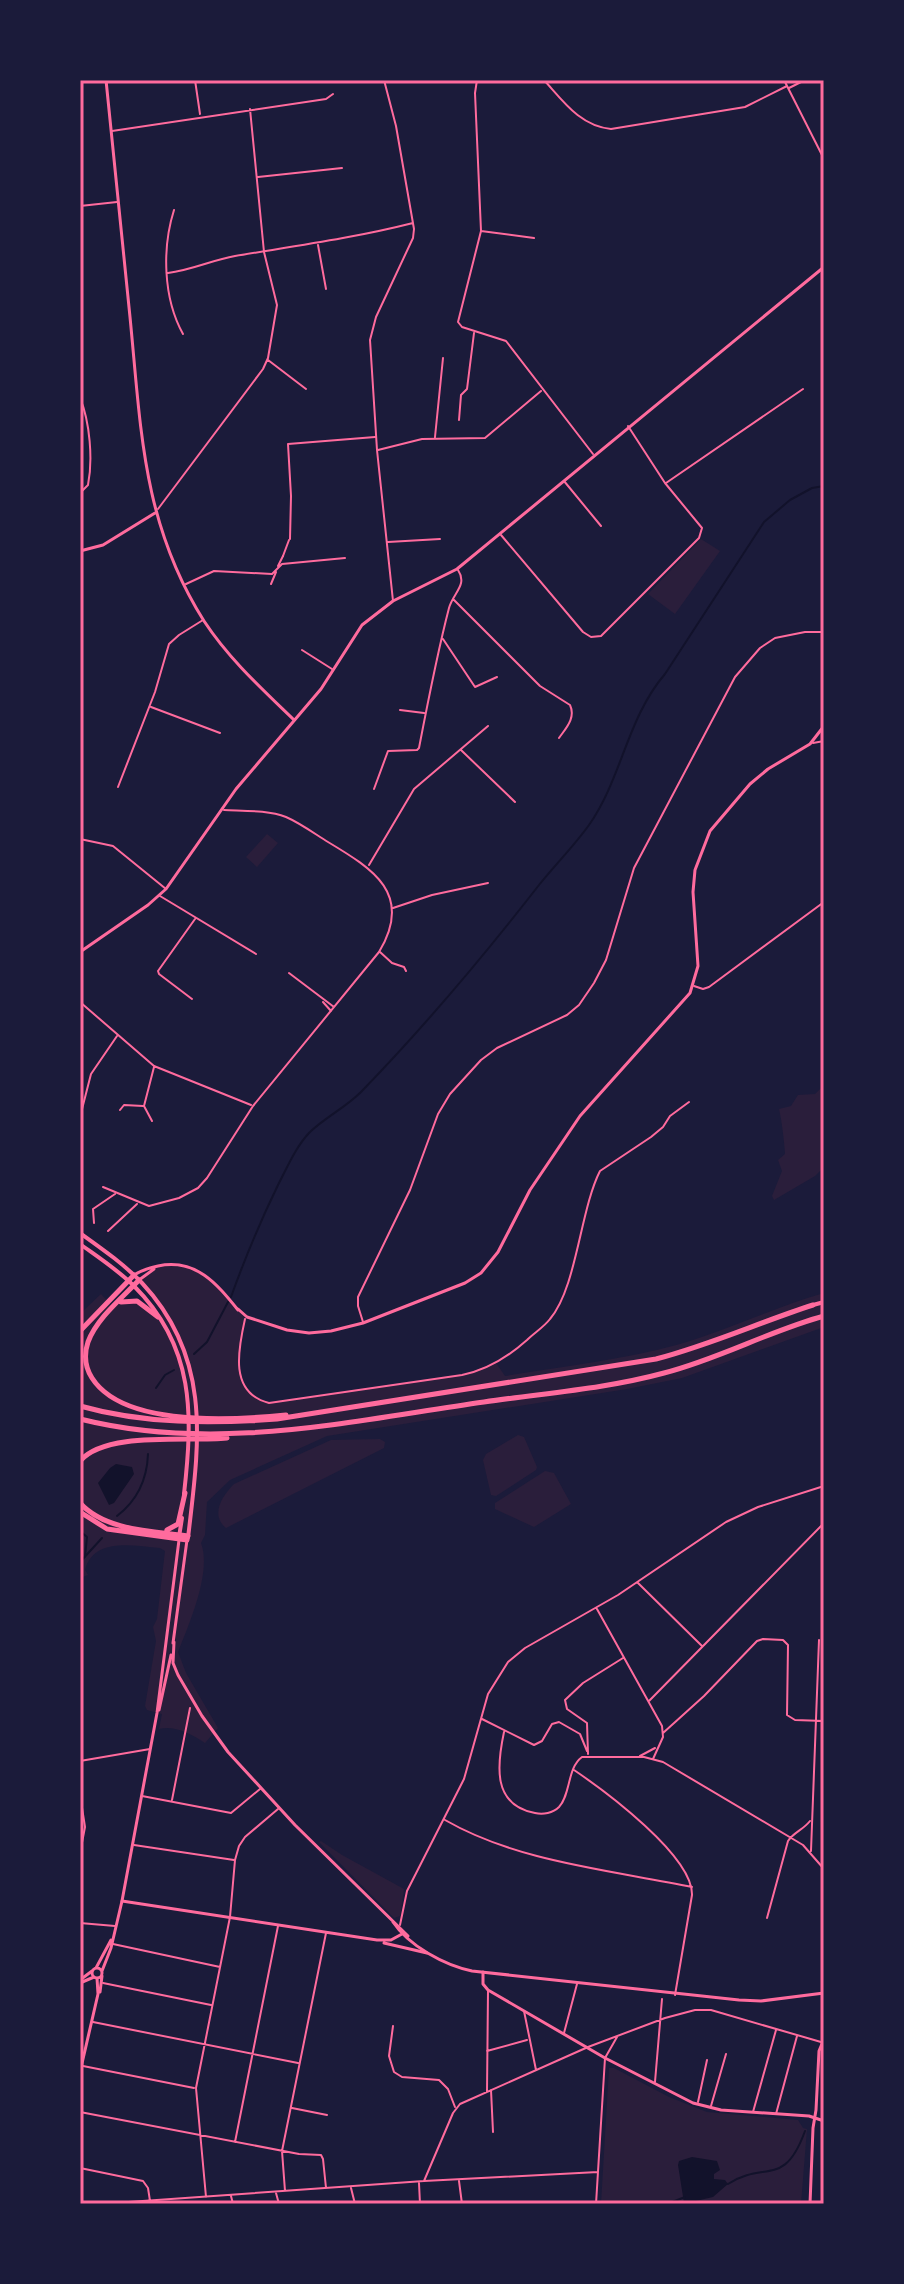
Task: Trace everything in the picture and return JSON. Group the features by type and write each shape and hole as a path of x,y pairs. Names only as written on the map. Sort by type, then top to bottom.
{"highway":[{"path":"80,1331 137,1278"},
{"path":"131,1284 101,1320 87,1346 86,1361 90,1374 106,1393 125,1405 177,1418"},
{"path":"114,1307 134,1300 158,1317"},
{"path":"80,1406 210,1420 307,1414 656,1359 713,1343 813,1305"},
{"path":"80,1461 92,1450 111,1443 252,1434 562,1392 660,1374 694,1365 824,1316"},
{"path":"80,1419 176,1438"},
{"path":"146,1530 175,1528 185,1493"},
{"path":"80,1503 101,1519 179,1537"},
{"path":"80,1512 107,1529 188,1538"}],"main road":[{"path":"80,1233 137,1278 173,1324 186,1355 195,1386 198,1429 188,1538"},
{"path":"80,1244 131,1284 158,1317 179,1358 187,1388 190,1428 179,1537"},
{"path":"813,1305 824,1302"}],"street":[{"path":"106,80 142,446 155,513 185,585 204,620 231,657 294,720"},
{"path":"195,80 200,117"},
{"path":"384,80 396,126 413,223 413,238 372,329 377,450 393,601"},
{"path":"477,80 481,231 457,317 462,327 506,341 594,455"},
{"path":"544,80 582,119 596,127 611,129 745,107 805,80"},
{"path":"784,80 824,159"},
{"path":"111,131 326,99 333,94"},
{"path":"80,551 103,545 155,513 267,360 277,305 264,252 250,109"},
{"path":"257,177 342,168"},
{"path":"80,206 118,202"},
{"path":"174,210 166,237 168,273 171,303 183,334"},
{"path":"168,273 225,258 318,244 413,223"},
{"path":"481,231 534,238"},
{"path":"318,244 326,289"},
{"path":"80,952 166,889 220,809 314,698 362,625 393,601 457,569 824,268"},
{"path":"459,420 461,395 467,389 475,331"},
{"path":"435,438 443,358"},
{"path":"267,360 306,389"},
{"path":"665,483 803,389"},
{"path":"377,450 435,438 489,436 542,391"},
{"path":"80,398 85,416 90,471 88,485 80,493"},
{"path":"499,534 583,632 587,636 597,637 702,534 700,523 665,483 628,426"},
{"path":"271,584 290,539 288,444 376,437"},
{"path":"563,480 601,526"},
{"path":"386,542 440,539"},
{"path":"185,585 214,571 272,574 282,564 345,558"},
{"path":"374,789 388,751 417,750 420,743 452,598 462,583 457,569"},
{"path":"452,598 540,686 570,705 570,723 559,738"},
{"path":"118,787 150,707 169,644 204,620"},
{"path":"363,1323 358,1297 410,1190 438,1114 450,1094 481,1060 497,1048 559,1019 579,1005 606,960 634,868 735,677 760,648 775,638 824,632"},
{"path":"442,638 475,687 497,677"},
{"path":"302,650 333,670"},
{"path":"150,707 220,733"},
{"path":"400,710 426,713"},
{"path":"368,866 414,789 488,726"},
{"path":"810,744 824,726"},
{"path":"246,1320 309,1333 341,1329 465,1283 486,1268 563,1139 600,1092 684,1003 693,986 699,952 694,881 696,862 718,820 768,769 810,744 824,741"},
{"path":"460,749 515,802"},
{"path":"103,1187 149,1206 198,1188 253,1106 389,936 392,908 382,882 368,866 287,817 220,809"},
{"path":"80,839 113,846 166,889"},
{"path":"392,908 432,895 488,883"},
{"path":"159,896 256,954"},
{"path":"693,986 709,987 824,902"},
{"path":"192,999 158,971 196,918"},
{"path":"379,952 406,971"},
{"path":"289,973 334,1007"},
{"path":"323,1001 331,1011"},
{"path":"80,1002 154,1066 253,1106"},
{"path":"81,1113 91,1074 118,1035"},
{"path":"152,1121 144,1106 154,1066"},
{"path":"137,1278 157,1266 179,1264 197,1269 216,1283 246,1320 238,1361 241,1379 251,1395 269,1403 462,1375 488,1367 517,1349 555,1311 567,1282 600,1171 651,1137 670,1116 689,1102"},
{"path":"120,1110 124,1105 144,1106"},
{"path":"94,1223 93,1209 116,1193"},
{"path":"108,1231 138,1203"},
{"path":"398,1927 407,1891 468,1769 493,1682 513,1657 596,1608 726,1522 758,1507 824,1486"},
{"path":"649,1701 824,1523"},
{"path":"80,2072 122,1901 151,1749 179,1537"},
{"path":"188,1538 172,1660 178,1675 214,1733 260,1788 409,1939 453,1966 483,1972 751,2001 824,1993"},
{"path":"637,1582 703,1647"},
{"path":"596,1608 649,1701 663,1733"},
{"path":"653,1759 663,1733 757,1641 781,1640 788,1645 786,1713 792,1720 824,1721"},
{"path":"811,1851 819,1640"},
{"path":"157,1713 174,1642"},
{"path":"166,1647 169,1667 178,1675"},
{"path":"588,1757 587,1723 567,1709 565,1700 583,1683 624,1658"},
{"path":"172,1801 190,1708"},
{"path":"481,1719 536,1745 552,1724 559,1722 580,1734 583,1748 588,1751"},
{"path":"504,1732 499,1760 500,1776 508,1798 518,1808 541,1814 555,1811 562,1804 576,1761 588,1757 653,1759 790,1837 811,1851 824,1869"},
{"path":"639,1757 658,1747"},
{"path":"658,1747 663,1762"},
{"path":"80,1761 151,1749"},
{"path":"573,1770 639,1818 682,1869 692,1887 675,1995"},
{"path":"142,1796 231,1813 260,1788"},
{"path":"80,1795 85,1823 80,1853"},
{"path":"206,2197 196,2088 230,1917 235,1860 245,1837 279,1808"},
{"path":"444,1819 501,1845 692,1887"},
{"path":"767,1918 790,1837 811,1820"},
{"path":"133,1845 235,1860"},
{"path":"122,1901 377,1940 434,1956"},
{"path":"80,1923 116,1926"},
{"path":"235,2142 278,1925"},
{"path":"285,2191 282,2151 326,1932"},
{"path":"377,1940 391,1940 404,1933"},
{"path":"80,1982 94,1970 114,1937"},
{"path":"112,1944 220,1967"},
{"path":"94,1970 102,1973"},
{"path":"94,1970 96,2003"},
{"path":"483,1972 483,1984 488,1990 605,2058 697,2104 824,2121"},
{"path":"80,1982 102,1973"},
{"path":"102,1983 212,2006"},
{"path":"564,2033 577,1984"},
{"path":"488,1990 487,2051 493,2132"},
{"path":"655,2085 662,1999"},
{"path":"424,2181 456,2108 588,2047 660,2020 703,2009 823,2041 810,2204"},
{"path":"524,2010 536,2070"},
{"path":"91,2022 300,2063"},
{"path":"393,2026 389,2056 394,2072 402,2077 442,2082 456,2108"},
{"path":"753,2112 776,2029"},
{"path":"776,2114 797,2035"},
{"path":"487,2051 528,2040"},
{"path":"596,2204 605,2058 610,2041"},
{"path":"711,2108 726,2054"},
{"path":"697,2104 707,2060"},
{"path":"82,2066 196,2088"},
{"path":"291,2107 327,2115"},
{"path":"80,2112 322,2156 326,2189"},
{"path":"80,2168 143,2181 153,2202"},
{"path":"100,2204 598,2172"},
{"path":"459,2180 462,2204"},
{"path":"419,2182 420,2204"},
{"path":"351,2187 355,2204"},
{"path":"275,2192 279,2204"},
{"path":"231,2195 233,2204"}],"shaded area":[{"path":"701,539 720,551 675,614 648,594"},
{"path":"267,834 278,843 257,867 246,857"},
{"path":"824,1085 824,1167 815,1176 774,1200 772,1196 782,1171 778,1160 785,1154 779,1109 791,1106 798,1095 815,1094"},
{"path":"169,1264 197,1269 221,1289 245,1318 240,1356 242,1380 256,1398 269,1403 462,1375 496,1363 505,1376 637,1354 680,1344 824,1293 824,1327 682,1378 327,1436 230,1480 207,1502 205,1535 201,1543 204,1568 193,1613 178,1652 186,1673 218,1728 205,1743 183,1731 159,1729 162,1714 147,1710 145,1706 156,1641 153,1627 157,1619 165,1551 138,1546 106,1548 90,1559 85,1570 88,1575 80,1578 80,1314 101,1294 113,1307 132,1301 158,1317 164,1311 139,1280 157,1266"},
{"path":"518,1435 524,1437 536,1470 496,1496 491,1495 483,1460 486,1454"},
{"path":"380,1439 385,1442 384,1448 226,1528 221,1523 220,1506 234,1484 331,1440"},
{"path":"116,1464 132,1467 134,1474 114,1503 109,1505 98,1483"},
{"path":"545,1471 554,1473 571,1504 534,1527 495,1509 495,1503"},
{"path":"321,1841 404,1889 400,1916 394,1918"},
{"path":"609,2068 707,2112 798,2120 807,2129 801,2204 601,2204"},
{"path":"692,2157 717,2161 720,2170 714,2174 714,2179 725,2180 728,2184 713,2197 684,2203 678,2165 679,2161"}],"waterway":[{"path":"231,1297 271,1199 304,1139 361,1092 408,1042 583,833 600,807 652,691 764,522 790,500 812,488 824,486"},
{"path":"194,1354 207,1342 228,1302"},
{"path":"156,1388 165,1375 174,1370"},
{"path":"117,1516 140,1489 148,1454"},
{"path":"80,1531 87,1537 85,1557"},
{"path":"80,1562 102,1538"},
{"path":"728,2184 741,2177 781,2167 797,2149 805,2131"},
{"path":"667,2204 685,2197"}]}
